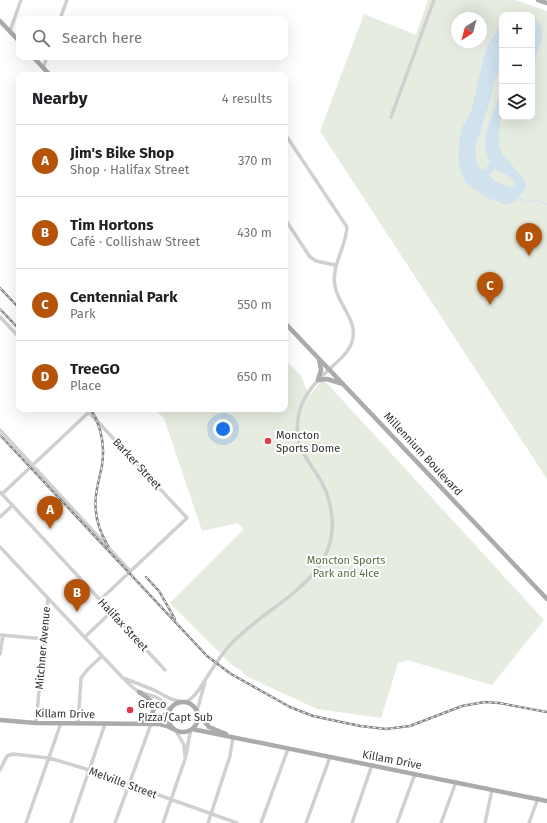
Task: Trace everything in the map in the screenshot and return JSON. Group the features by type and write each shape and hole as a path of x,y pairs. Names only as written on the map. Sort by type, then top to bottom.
{"main road":[{"path":"538,0 547,3"},
{"path":"1,22 16,38"},
{"path":"36,60 47,72"},
{"name":"Millennium Boulevard","path":"288,326 547,599"},
{"path":"319,357 321,370 318,380 327,379 344,384"},
{"path":"137,723 144,722 153,713 151,702 139,692"},
{"path":"184,702 193,706 197,712 197,724 192,730 184,733 174,730 168,722 169,711 173,706 184,702"},
{"name":"Killam Drive","path":"130,724 152,721 162,717 169,711"},
{"name":"Killam Drive","path":"197,712 209,727 233,737"},
{"name":"Killam Drive","path":"0,720 36,723 151,724 164,725 174,730"},
{"name":"Killam Drive","path":"192,730 547,801"}],"street":[{"path":"10,31 21,0"},
{"path":"61,16 67,0"},
{"path":"391,117 434,0"},
{"path":"43,68 46,60"},
{"path":"121,676 171,699 184,702 196,694 228,646 239,635 308,580 324,559 330,537 332,520 329,502 324,487 304,456 298,440 297,420 300,407 305,396 318,380 346,354 353,341 354,333 350,318 341,304 335,286 335,266 347,227 288,138"},
{"path":"288,224 310,257 316,261 335,266"},
{"path":"0,317 16,334"},
{"path":"1,493 89,412"},
{"name":"Barker Street","path":"89,412 187,518 130,571"},
{"path":"0,430 130,571 100,600"},
{"name":"Halifax Street","path":"1,493 165,670"},
{"path":"0,517 13,505"},
{"path":"0,547 121,676 139,692 146,693 160,699 169,711"},
{"name":"Mitchner Avenue","path":"36,723 48,598"},
{"path":"85,637 111,612"},
{"path":"0,654 1,635 45,639"},
{"path":"78,724 81,678 102,656"},
{"path":"197,712 208,675"},
{"path":"26,823 61,723"},
{"path":"70,823 105,724"},
{"path":"114,823 151,724"},
{"path":"174,730 184,745 185,759"},
{"path":"163,823 188,750 188,738 192,730"},
{"path":"208,823 230,756 233,737"},
{"path":"261,823 288,749"},
{"name":"Melville Street","path":"0,770 7,756 13,754 49,758 90,770 128,785 237,823"},
{"path":"306,823 330,757"},
{"path":"352,823 372,765"},
{"path":"397,823 415,774"},
{"path":"441,823 456,782"},
{"path":"485,823 492,790"},
{"path":"529,823 538,798"}],"green space":[{"path":"428,0 515,0 547,11 547,479 320,131 364,14 416,35"},
{"name":"Moncton Sports Park and 4Ice","path":"288,363 301,376 309,396 323,379 544,620 492,685 407,660 398,663 381,718 317,709 246,676 242,671 232,665 170,603 244,529 238,523 202,531 164,418 157,412 288,412"}],"water":[{"path":"535,19 542,28 542,37 535,62"},
{"path":"499,28 499,69 475,148 476,160 480,168 483,170 489,165 490,161 486,152 486,134 499,97 499,120 500,120 499,147 502,154 523,178 526,187 519,198 513,203 504,205 495,200 489,199 470,186 464,180 458,163 459,142 462,128 471,112 484,56 489,43","holes":["496,169 512,178 515,184 512,187 506,186 489,175"]}],"waterway":[{"path":"519,198 527,202 537,200 547,204"}],"railway":[{"path":"0,288 16,305"},
{"path":"0,309 16,326"},
{"path":"92,412 100,429 103,451 96,496 97,515 102,534 108,546"},
{"path":"0,435 207,656 231,674 290,707 313,716 360,726 386,729 410,726 462,706 485,702 499,703 547,712"},
{"path":"146,577 159,591 175,619"}],"place":[{"name":"TreeGO","path":"529,256"},
{"name":"Centennial Park","path":"490,305"},
{"name":"Moncton Sports Dome","path":"268,441"},
{"name":"Jim's Bike Shop","path":"50,529"},
{"name":"Tim Hortons","path":"77,612"},
{"name":"Greco Pizza/Capt Sub","path":"130,710"}]}
